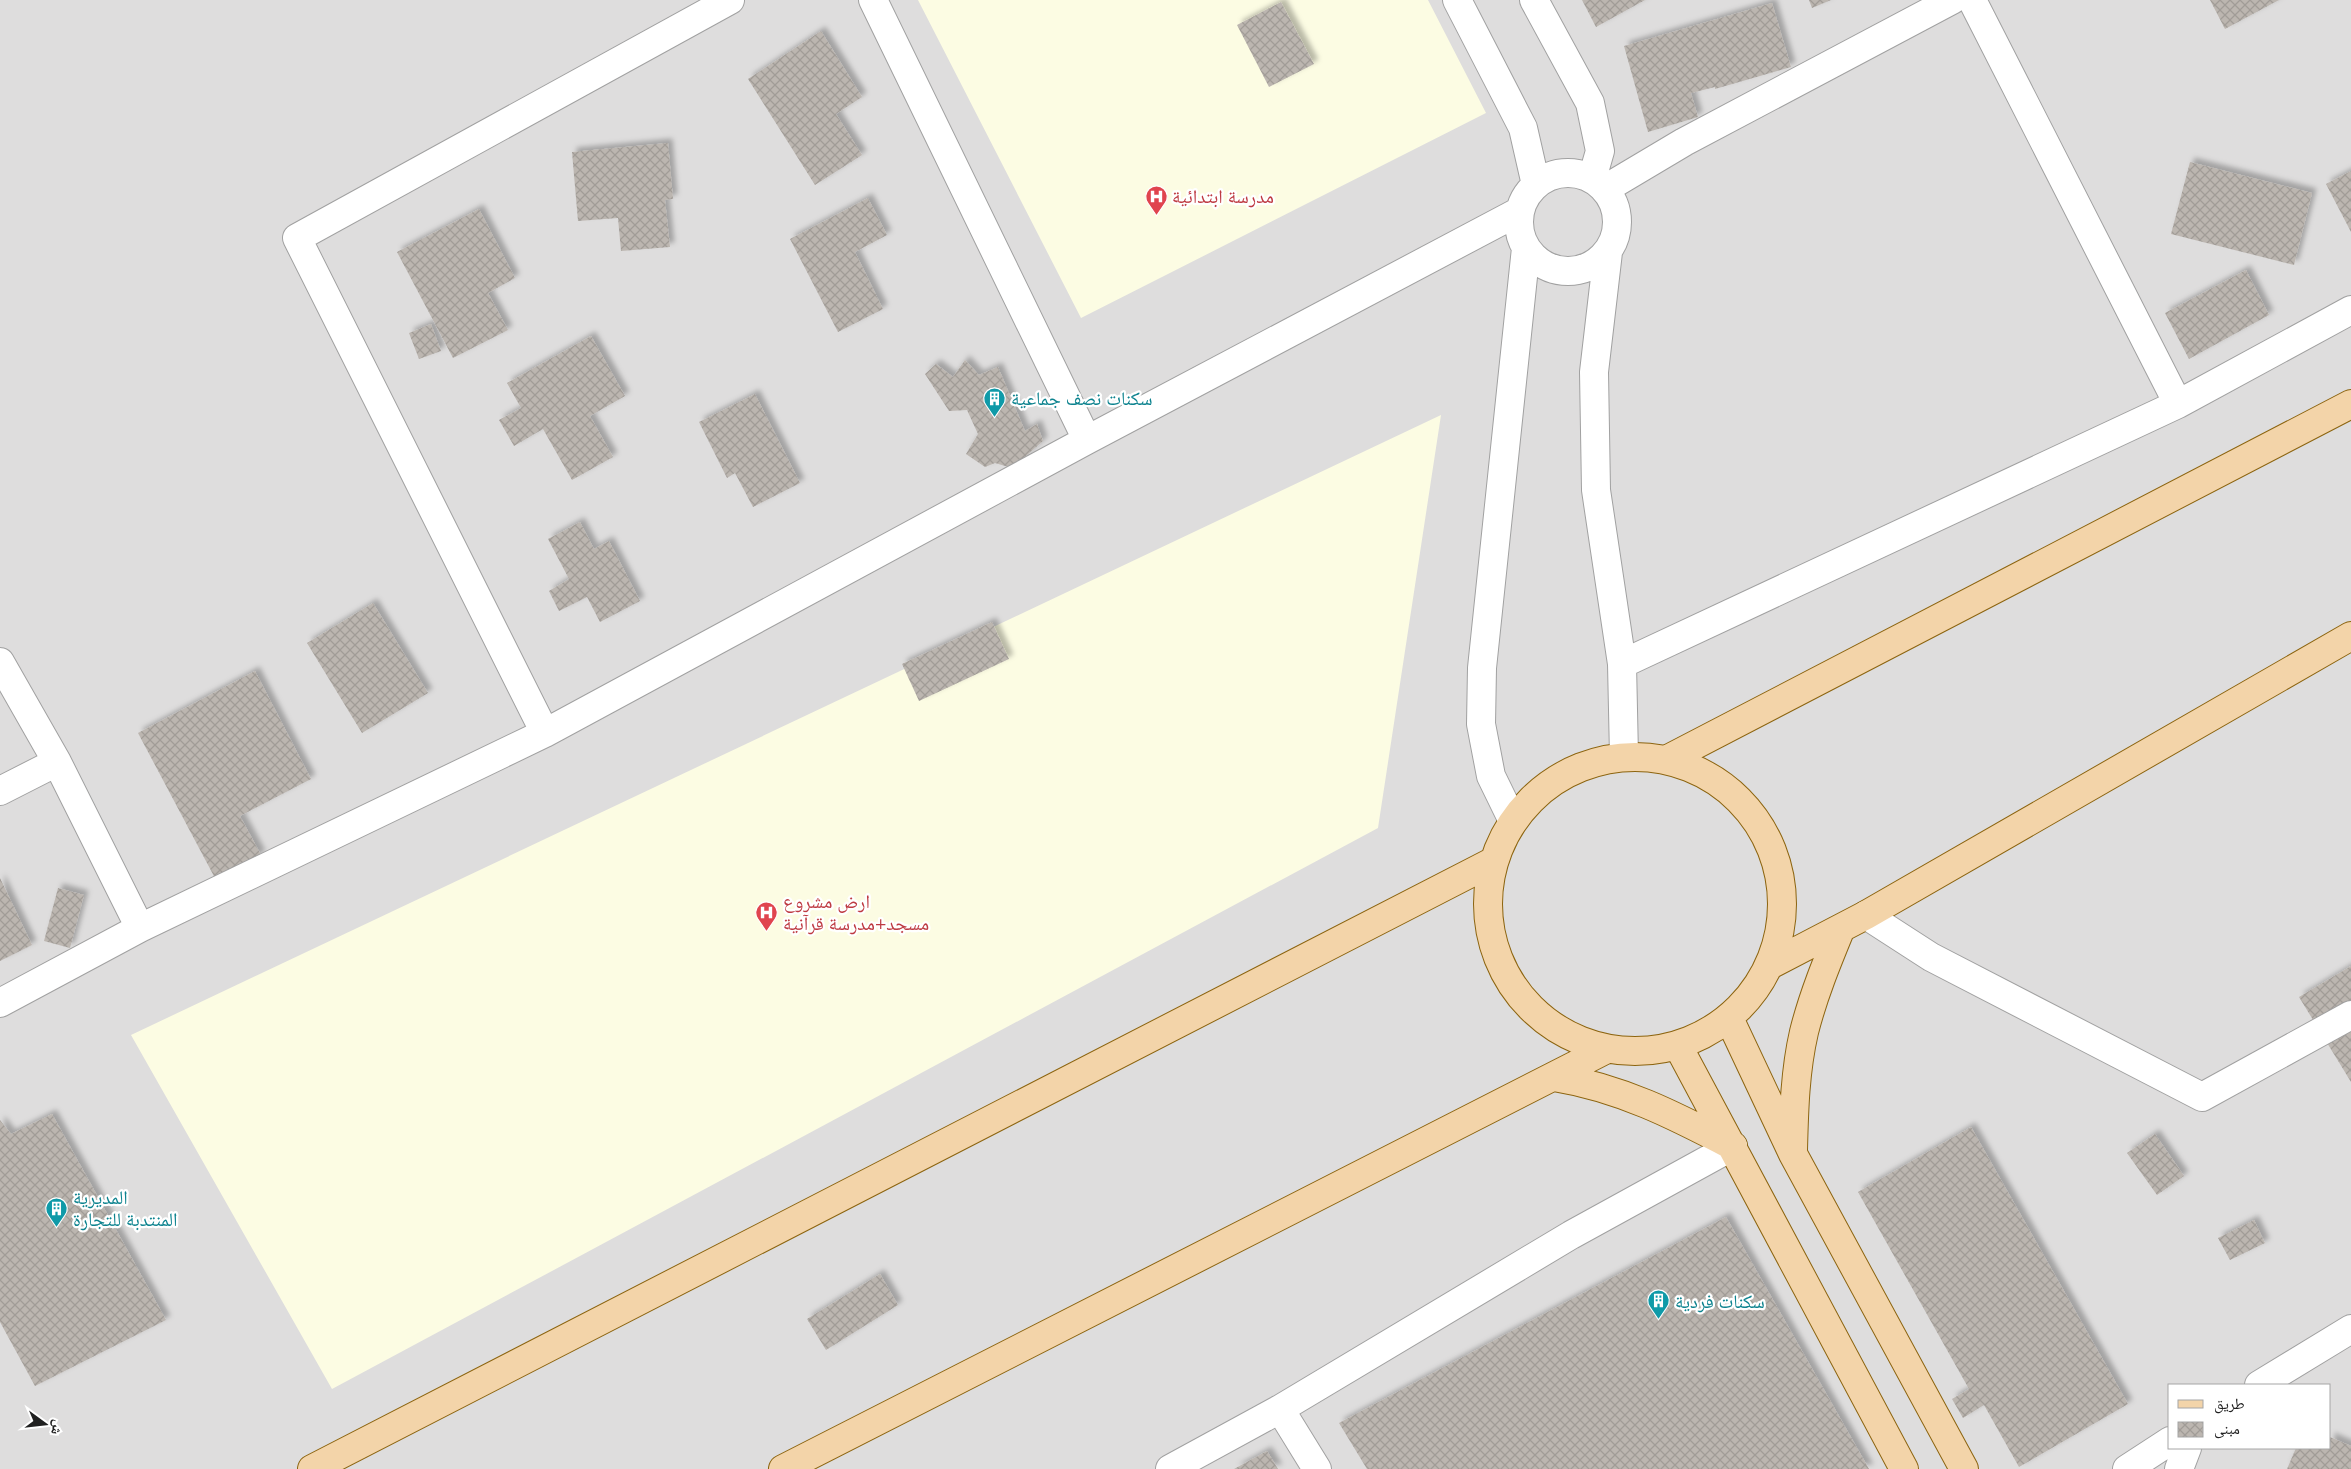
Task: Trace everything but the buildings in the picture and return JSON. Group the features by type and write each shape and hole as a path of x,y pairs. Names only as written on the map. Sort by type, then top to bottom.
{"main road":[{"path":"1668,760 2351,404"},
{"path":"1770,965 1866,916 2351,636"},
{"path":"1624,756 1668,760 1708,775 1735,796 1742,802 1767,838 1781,879 1782,923 1770,965 1759,985 1745,1003 1705,1035 1678,1046 1642,1052 1606,1050 1560,1032 1522,1000 1497,958 1487,910 1494,861 1513,821 1550,784 1581,767 1624,756"},
{"path":"312,1469 1494,861"},
{"path":"1793,1154 1795,1088 1804,1033 1820,978 1841,928"},
{"path":"1728,1018 1793,1154 1964,1469"},
{"path":"1678,1046 1904,1469"},
{"path":"783,1469 1606,1050"},
{"path":"1554,1077 1586,1082 1617,1091 1650,1104 1733,1146"}],"street":[{"path":"545,733 297,238 730,0"},
{"path":"873,0 1087,440"},
{"path":"1457,0 1523,128 1536,185"},
{"path":"1534,0 1590,103 1600,151 1599,184"},
{"path":"1599,184 1684,142 1920,8 1952,0"},
{"path":"1972,0 2178,404"},
{"path":"1564,173 1578,173 1599,184 1614,203 1618,220 1616,237 1608,252 1596,264 1580,271 1562,272 1546,267 1532,257 1523,242 1519,226 1520,210 1526,197 1536,185 1548,177 1564,173"},
{"path":"0,1003 140,928 545,733 1087,440 1520,210"},
{"path":"1513,821 1490,776 1481,724 1482,677 1526,248"},
{"path":"1608,252 1594,372 1596,490 1622,664 1624,756"},
{"path":"1622,664 2178,404 2351,310"},
{"path":"0,662 57,762 140,928"},
{"path":"0,791 57,762"},
{"path":"1866,916 1931,957 2202,1097 2351,1015"},
{"path":"1170,1469 1280,1409 1571,1235 1733,1146"},
{"path":"2261,1384 2351,1329"},
{"path":"1280,1409 1316,1469"},
{"path":"2128,1469 2168,1442"},
{"path":"2179,1469 2188,1449"}],"shaded area":[{"path":"0,0 2351,0 2351,1469 0,1469"},
{"name":"مدرسة ابتدائية","path":"918,0 1428,0 1486,113 1081,318"},
{"name":"ارض مشروع مسجد+مدرسة قرآنية","path":"1441,415 1378,828 332,1389 131,1035"}],"place":[{"name":"مدرسة ابتدائية","path":"1156,215"},
{"name":"سكنات نصف جماعية","path":"995,417"},
{"name":"ارض مشروع مسجد+مدرسة قرآنية","path":"767,931"},
{"name":"المديرية المنتدبة للتجارة","path":"57,1227"},
{"name":"سكنات فردية","path":"1659,1320"}]}
